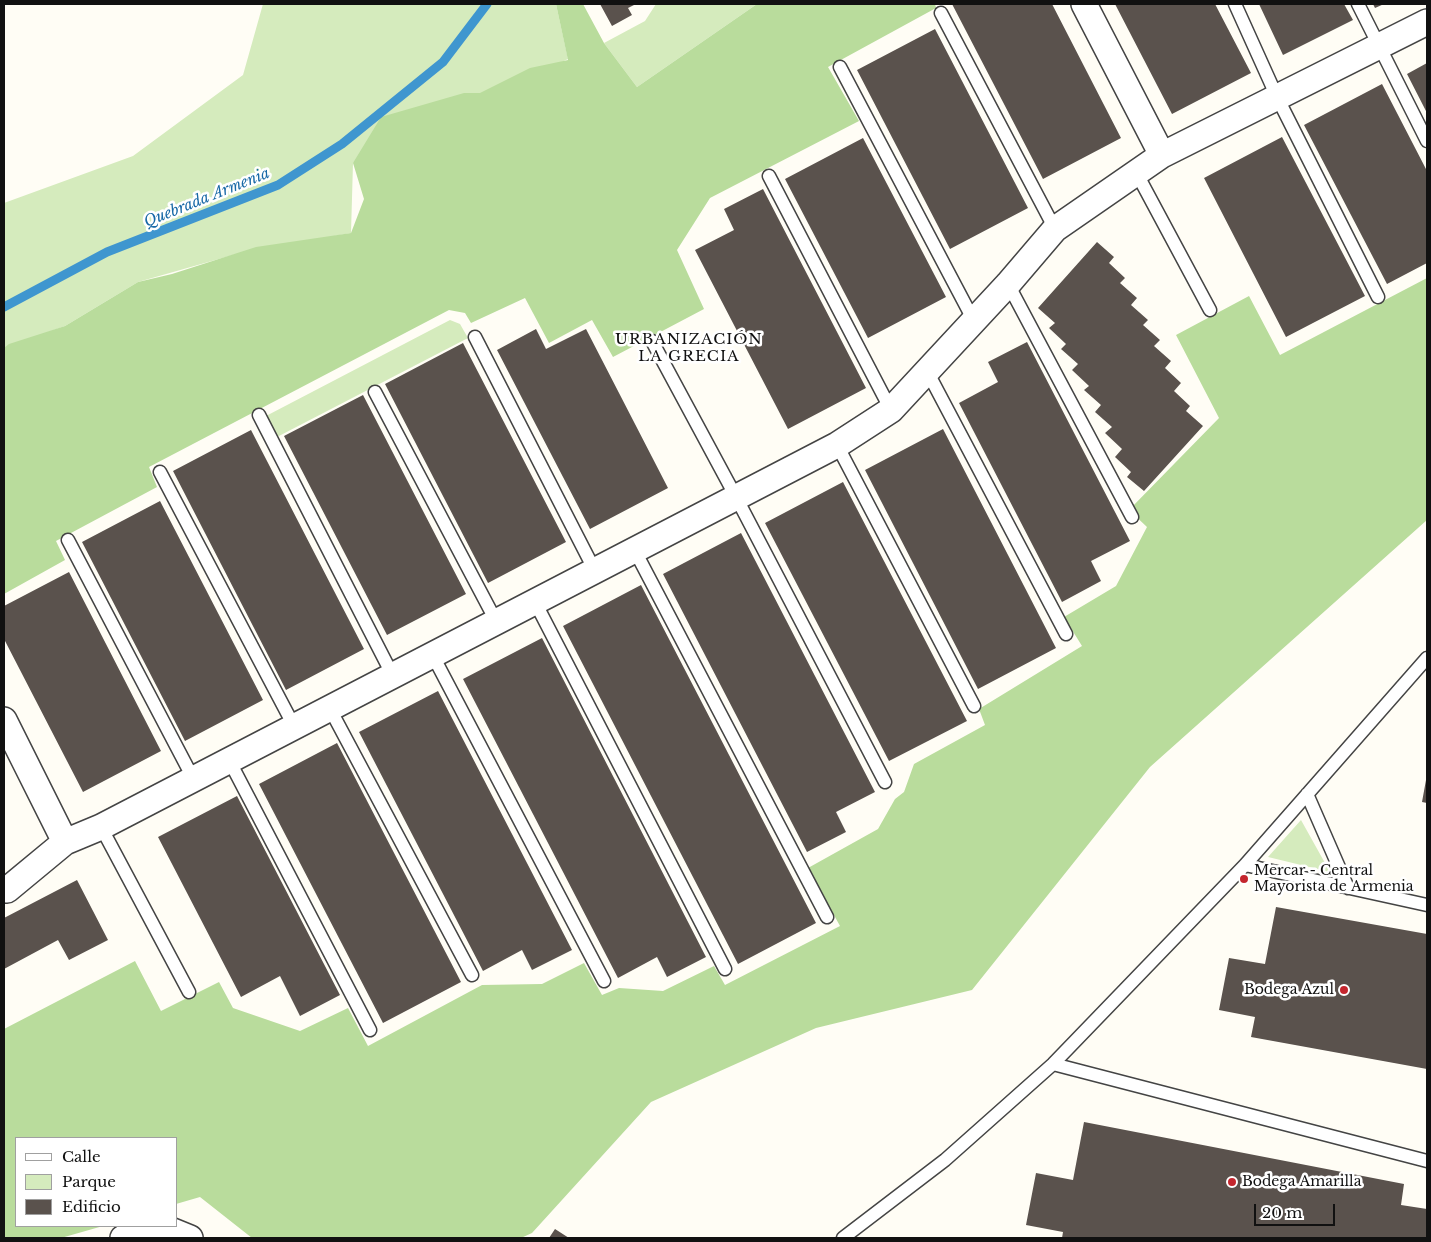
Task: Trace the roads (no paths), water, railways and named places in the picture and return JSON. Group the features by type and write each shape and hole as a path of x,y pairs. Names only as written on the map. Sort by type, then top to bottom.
{"street":[{"path":"1084,4 1162,155"},
{"path":"6,891 65,842 101,827 534,600 837,445 891,410 974,322 1055,229 1162,155 1427,22"},
{"path":"7,736 65,842"},
{"path":"124,1238 164,1227 190,1238"}],"lane":[{"path":"1235,4 1277,97 1378,297"},
{"path":"1358,4 1427,141"},
{"path":"941,13 1055,229"},
{"path":"840,67 974,322"},
{"path":"1136,172 1210,310"},
{"path":"770,176 891,410"},
{"path":"1008,284 1132,517"},
{"path":"475,337 594,569"},
{"path":"652,341 885,782"},
{"path":"927,371 1066,634"},
{"path":"375,392 496,621"},
{"path":"260,415 392,674"},
{"path":"837,445 974,706"},
{"path":"160,472 294,726"},
{"path":"68,540 193,778"},
{"path":"634,549 826,917"},
{"path":"534,600 724,969"},
{"path":"432,654 604,981"},
{"path":"843,1238 945,1160 1053,1064 1245,865 1427,659"},
{"path":"330,707 472,975"},
{"path":"229,760 370,1030"},
{"path":"1307,794 1348,888"},
{"path":"101,827 189,992"},
{"path":"1245,865 1427,905"},
{"path":"1053,1064 1427,1161"}],"waterway":[{"name":"Quebrada Armenia","path":"4,307 107,252 278,185 342,144 443,62 487,4"}],"place":[{"name":"Mercar - Central Mayorista de Armenia","path":"1244,879"},
{"name":"Bodega Azul","path":"1344,990"},
{"name":"Bodega Amarilla","path":"1232,1182"}],"district":[{"name":"URBANIZACIÓN LA GRECIA","path":"689,348"}]}
